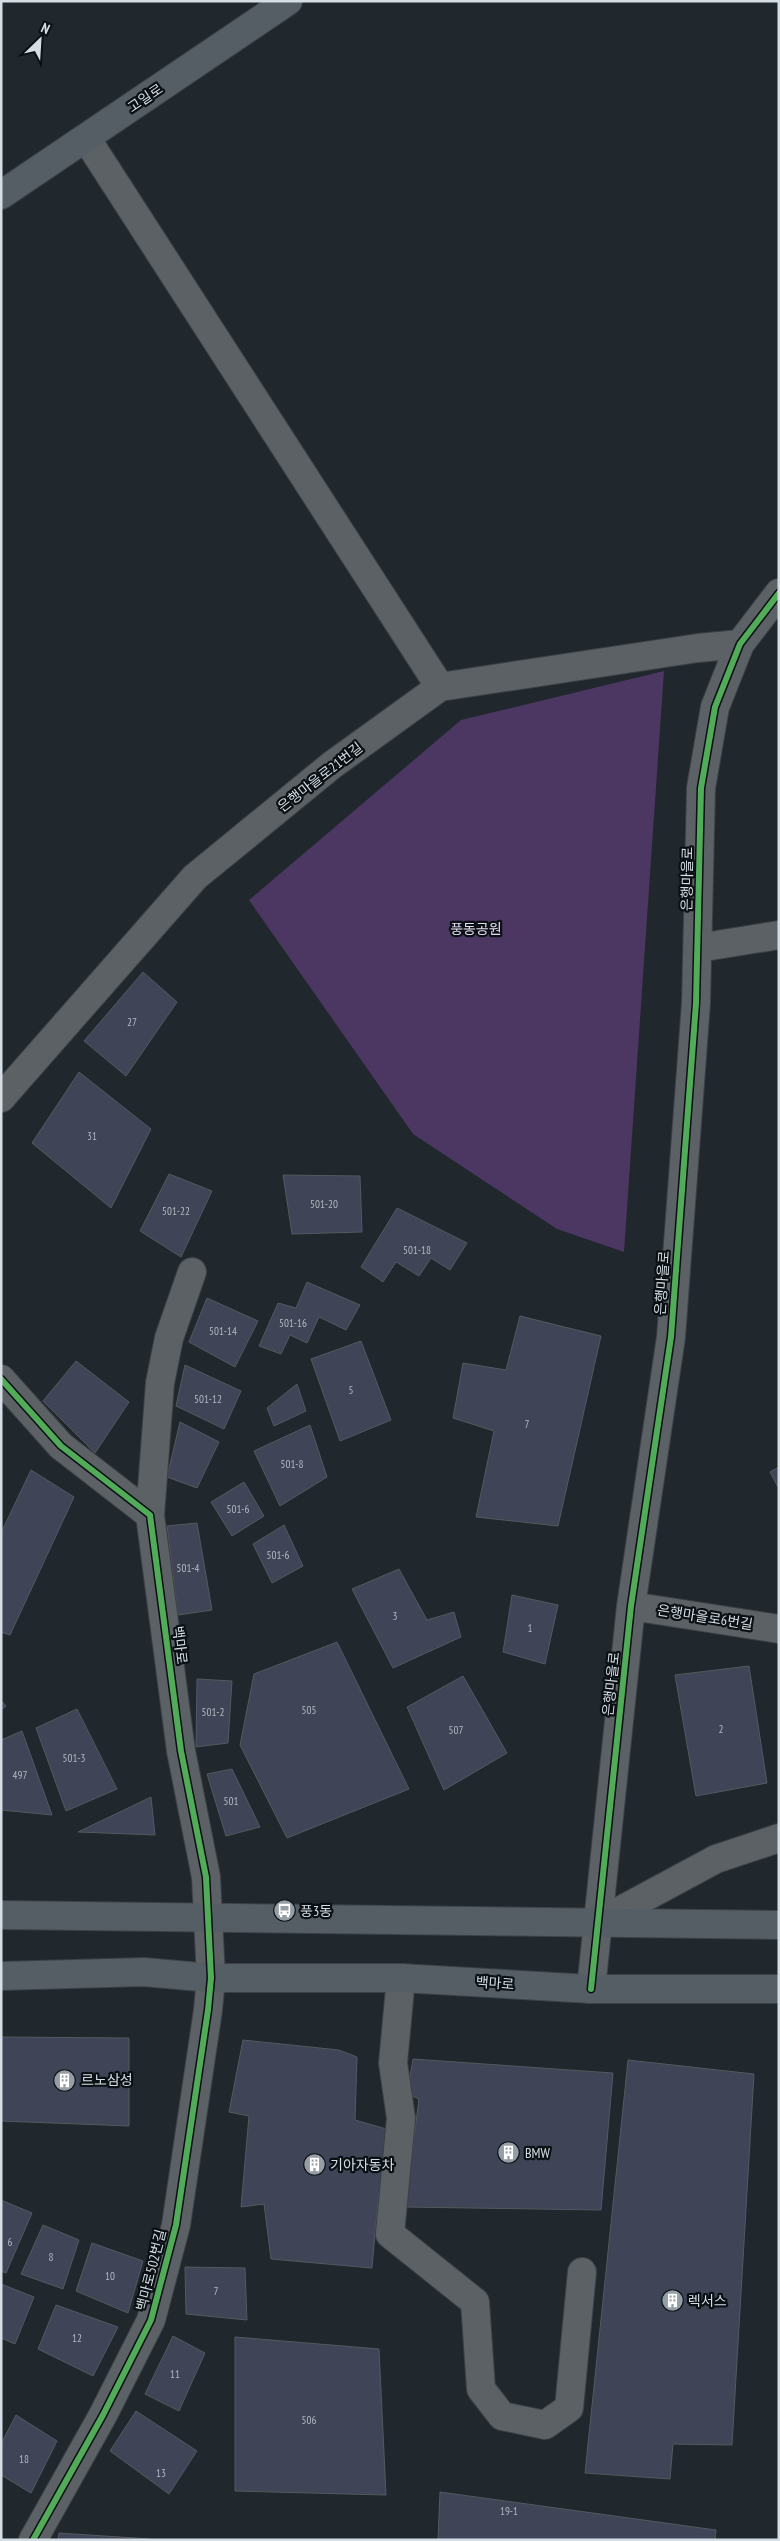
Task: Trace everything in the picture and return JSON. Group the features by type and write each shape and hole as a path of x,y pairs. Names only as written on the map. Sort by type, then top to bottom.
{"main road":[{"name":"고일로","path":"1,195 288,1"},
{"path":"1,1915 779,1925"},
{"name":"백마로","path":"1,1976 144,1972 211,1978 401,1978 591,1989 779,1989"}],"street":[{"path":"86,138 440,687"},
{"name":"은행마을로","path":"591,1989 631,1606 671,1336 696,1003 701,788 715,707 740,644 779,593"},
{"name":"은행마을로21번길","path":"1,1098 195,877 332,765 440,687 698,648 740,644"},
{"path":"698,948 779,935"},
{"name":"백마로","path":"192,1272 170,1338 160,1384 150,1515 181,1751 206,1877 211,1978"},
{"path":"1,1379 61,1446 150,1515"},
{"name":"은행마을로6번길","path":"631,1606 779,1629"},
{"path":"599,1922 716,1859 779,1838"},
{"name":"백마로502번길","path":"33,2540 103,2415 151,2320 176,2225 192,2128 211,1978"},
{"path":"401,1978 393,2063 401,2118 390,2234 476,2302 481,2389 502,2416 545,2425 569,2408 582,2272"}],"green space":[{"name":"풍동공원","path":"664,671 624,1252 557,1229 413,1134 249,900 461,720"}],"building":[{"path":"143,972 177,1002 126,1076 84,1041"},
{"path":"79,1072 151,1129 111,1208 32,1143"},
{"path":"169,1174 212,1191 181,1257 140,1231"},
{"path":"283,1175 360,1176 362,1232 292,1234"},
{"path":"397,1208 467,1243 450,1270 431,1258 419,1276 396,1262 383,1282 361,1267"},
{"path":"307,1282 360,1305 346,1330 319,1317 307,1343 290,1335 281,1354 259,1346 278,1303 296,1308"},
{"path":"207,1298 258,1321 235,1367 189,1342"},
{"path":"520,1316 601,1336 558,1526 476,1517 494,1431 453,1418 463,1363 506,1370"},
{"path":"361,1341 391,1420 340,1441 311,1359"},
{"path":"76,1361 129,1402 95,1453 43,1401"},
{"path":"185,1365 241,1391 224,1429 176,1406"},
{"path":"297,1384 306,1411 274,1426 267,1408"},
{"path":"180,1422 219,1442 197,1488 167,1477"},
{"path":"310,1425 327,1477 280,1506 254,1451"},
{"path":"779,1467 779,1489 770,1472"},
{"path":"31,1470 74,1497 10,1635 1,1632 1,1533"},
{"path":"244,1482 264,1516 232,1536 211,1502"},
{"path":"197,1523 212,1610 178,1615 167,1526"},
{"path":"284,1525 303,1566 272,1583 253,1544"},
{"path":"399,1569 427,1620 454,1612 461,1637 393,1668 352,1589"},
{"path":"512,1595 558,1605 545,1664 503,1652"},
{"path":"337,1642 409,1789 287,1838 240,1745 254,1674"},
{"path":"749,1666 767,1783 696,1796 675,1675"},
{"path":"463,1676 507,1753 444,1790 407,1707"},
{"path":"197,1679 232,1681 228,1743 196,1747"},
{"path":"1,1700 6,1706 1,1710"},
{"path":"77,1709 117,1789 66,1811 36,1728"},
{"path":"22,1731 52,1815 1,1810 1,1740"},
{"path":"232,1769 260,1827 226,1836 207,1774"},
{"path":"151,1797 155,1835 78,1832"},
{"name":"르노삼성","path":"1,2037 129,2038 129,2126 1,2121"},
{"name":"기아자동차","path":"243,2040 339,2050 357,2057 355,2120 390,2130 378,2200 372,2268 271,2259 264,2204 241,2207 249,2116 229,2112"},
{"name":"BMW","path":"413,2059 613,2073 601,2210 405,2207 419,2099 407,2094"},
{"name":"렉서스","path":"628,2060 754,2074 732,2445 673,2444 670,2479 585,2473"},
{"path":"1,2200 32,2213 6,2273 1,2271"},
{"path":"43,2225 79,2240 63,2289 21,2274"},
{"path":"92,2243 143,2261 128,2313 76,2291"},
{"path":"185,2267 245,2268 247,2320 186,2314"},
{"path":"1,2284 34,2297 15,2344 1,2338"},
{"path":"56,2305 118,2327 93,2376 38,2349"},
{"path":"173,2336 205,2353 179,2411 145,2394"},
{"path":"235,2337 379,2349 386,2495 235,2491"},
{"path":"136,2411 197,2451 169,2494 110,2451"},
{"path":"16,2415 57,2441 31,2493 1,2475 1,2444"},
{"path":"440,2492 716,2530 715,2540 438,2540"},
{"path":"59,2533 150,2539 150,2540 58,2540"}],"cycle path":[{"path":"591,1989 631,1606 671,1337 696,1003 701,788 715,707 740,644 779,593"},
{"path":"1,1379 61,1446 150,1515 181,1751 206,1877 211,1978 208,2010 176,2225 151,2320 103,2415 33,2540"}],"place":[{"name":"풍3동","path":"284,1911"},
{"name":"르노삼성","path":"65,2080"},
{"name":"BMW","path":"509,2153"},
{"name":"기아자동차","path":"314,2165"},
{"name":"렉서스","path":"672,2301"}]}
